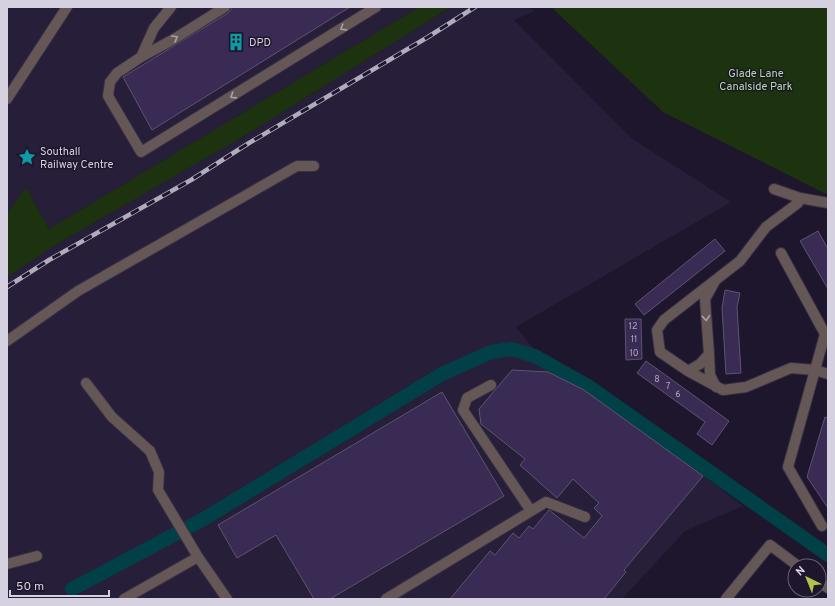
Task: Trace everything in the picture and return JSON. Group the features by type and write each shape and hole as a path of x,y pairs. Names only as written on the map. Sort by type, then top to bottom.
{"street":[{"path":"7,99 68,7"},
{"path":"141,57 154,28 171,7"},
{"path":"225,7 174,40 141,57 117,73 110,82 108,96 141,152 376,7"},
{"path":"7,341 78,292 297,166 314,166"},
{"path":"774,189 800,198 828,203"},
{"path":"800,198 798,203 766,227 740,261 664,320 657,330 660,352 688,371 723,390 746,387 791,368 815,370 828,374"},
{"path":"781,253 825,334 788,467 822,526"},
{"path":"715,281 705,299 710,375 716,387"},
{"path":"688,371 700,364 709,354"},
{"path":"86,383 112,417 150,451 160,472 158,490 192,548 227,599"},
{"path":"491,385 467,398 463,410 531,511"},
{"path":"386,599 546,502 585,517"},
{"path":"726,599 767,549 787,560"},
{"path":"7,564 38,556"},
{"path":"124,599 198,557"}],"shaded area":[{"path":"7,7 419,7 49,229 26,187 7,214"},
{"path":"451,7 528,7 535,11 514,20 631,138 731,202 516,327 550,369 594,392 743,506 685,531 622,599 7,599 7,277 52,247 241,138"}],"green space":[{"path":"419,7 451,7 241,138 52,247 7,277 7,214 26,187 49,229"},
{"name":"Glade Lane Canalside Park","path":"828,7 828,195 663,112 552,8"}],"building":[{"name":"DPD","path":"233,7 350,7 152,130 123,77 228,13"},
{"path":"818,231 828,249 828,289 800,241"},
{"path":"715,239 725,251 644,315 635,304"},
{"path":"725,290 740,293 737,307 741,373 726,374 722,308"},
{"path":"625,319 641,319 642,359 626,360"},
{"path":"646,361 729,421 712,445 697,434 705,422 637,373"},
{"path":"512,370 548,372 584,390 703,476 624,570 626,572 604,599 450,599 490,551 495,555 513,533 519,538 529,526 533,529 549,510 584,538 602,516 594,508 599,503 573,479 557,498 520,465 525,459 481,424 479,409"},
{"path":"442,392 504,496 330,599 314,599 276,535 237,558 218,525"},
{"path":"825,417 828,418 828,508 807,477"}],"waterway":[{"path":"72,589 202,520 442,374 491,352 511,349 535,356 588,386 828,555"}],"railway":[{"path":"7,287 49,260 191,180 249,143 428,37 475,7"}],"place":[{"name":"DPD","path":"236,42"},
{"name":"Southall Railway Centre","path":"27,157"}]}
